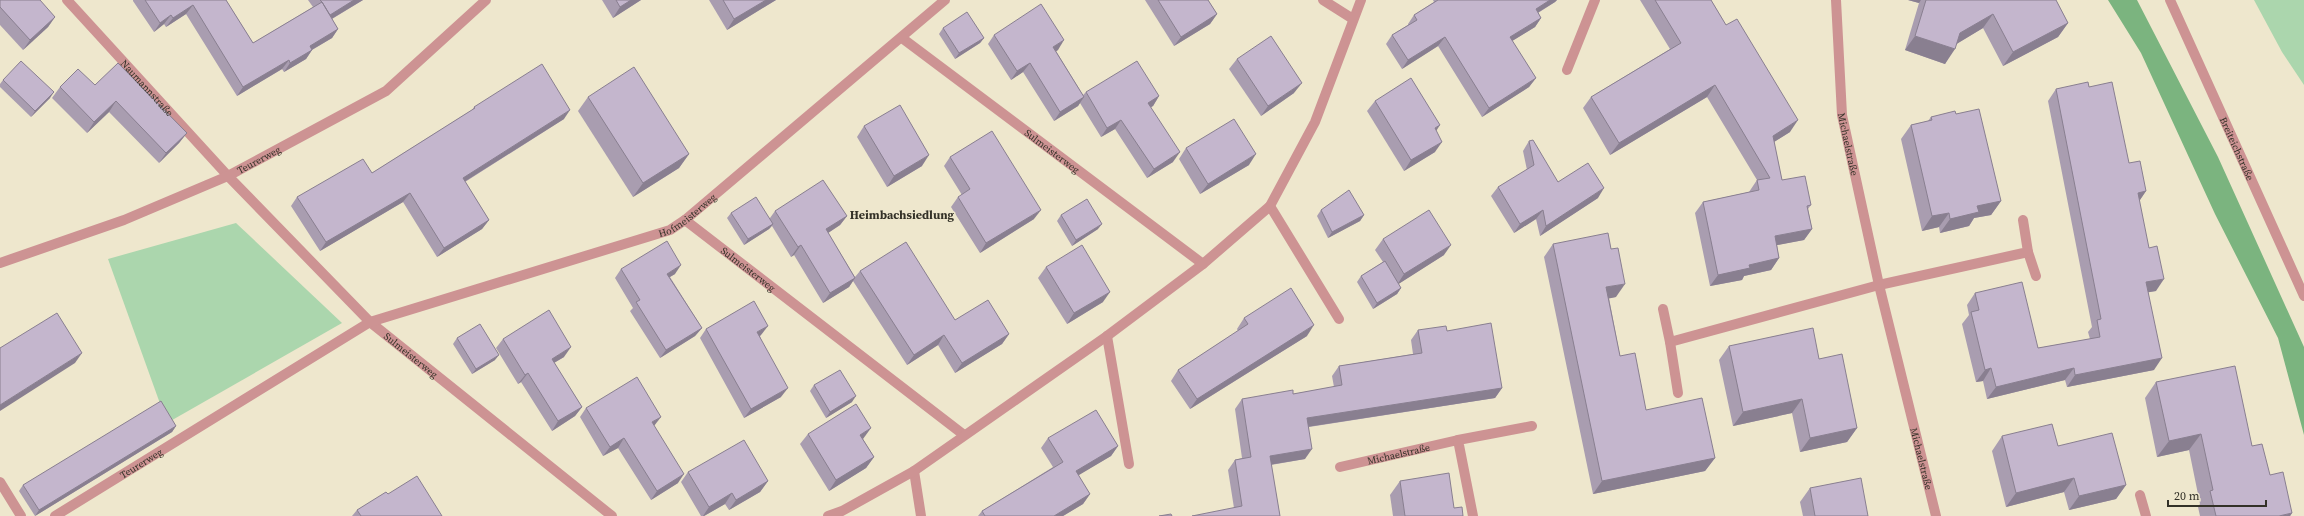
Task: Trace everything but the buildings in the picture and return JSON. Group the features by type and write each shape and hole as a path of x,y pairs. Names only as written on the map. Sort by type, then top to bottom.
{"street":[{"name":"Naumannstraße","path":"67,0 228,176"},
{"name":"Teurerweg","path":"0,263 124,220 228,176 386,91 486,0"},
{"name":"Hofmeisterweg","path":"370,322 670,230 685,220 902,38 944,0"},
{"path":"1323,0 1353,19"},
{"path":"828,516 842,511 914,471 1107,336 1203,264 1270,206 1315,122 1361,0"},
{"path":"1567,70 1595,0"},
{"name":"Michaelstraße","path":"1836,0 1842,115 1879,285 1936,516"},
{"name":"Breiteichstraße","path":"2170,0 2304,296"},
{"name":"Sulmeisterweg","path":"902,38 1203,264"},
{"name":"Sulmeisterweg","path":"228,176 370,322 612,516"},
{"path":"1270,206 1339,319"},
{"name":"Sulmeisterweg","path":"685,220 964,435"},
{"path":"2023,220 2028,252 2036,276"},
{"path":"1670,342 1879,285 2028,252"},
{"path":"1663,309 1678,393"},
{"name":"Teurerweg","path":"55,516 370,322"},
{"path":"1107,336 1129,464"},
{"name":"Michaelstraße","path":"1340,467 1458,440 1532,426"},
{"path":"1458,440 1474,516"},
{"path":"914,471 921,516"},
{"path":"0,482 21,516"},
{"path":"2140,495 2146,516"}],"green space":[{"path":"2108,0 2137,0 2218,157 2304,347 2304,435 2278,338 2215,214 2141,53"},
{"path":"2254,0 2304,0 2304,85 2282,52"},
{"path":"236,223 342,323 167,423 108,259"}],"district":[{"name":"Heimbachsiedlung","path":"902,215"}]}
